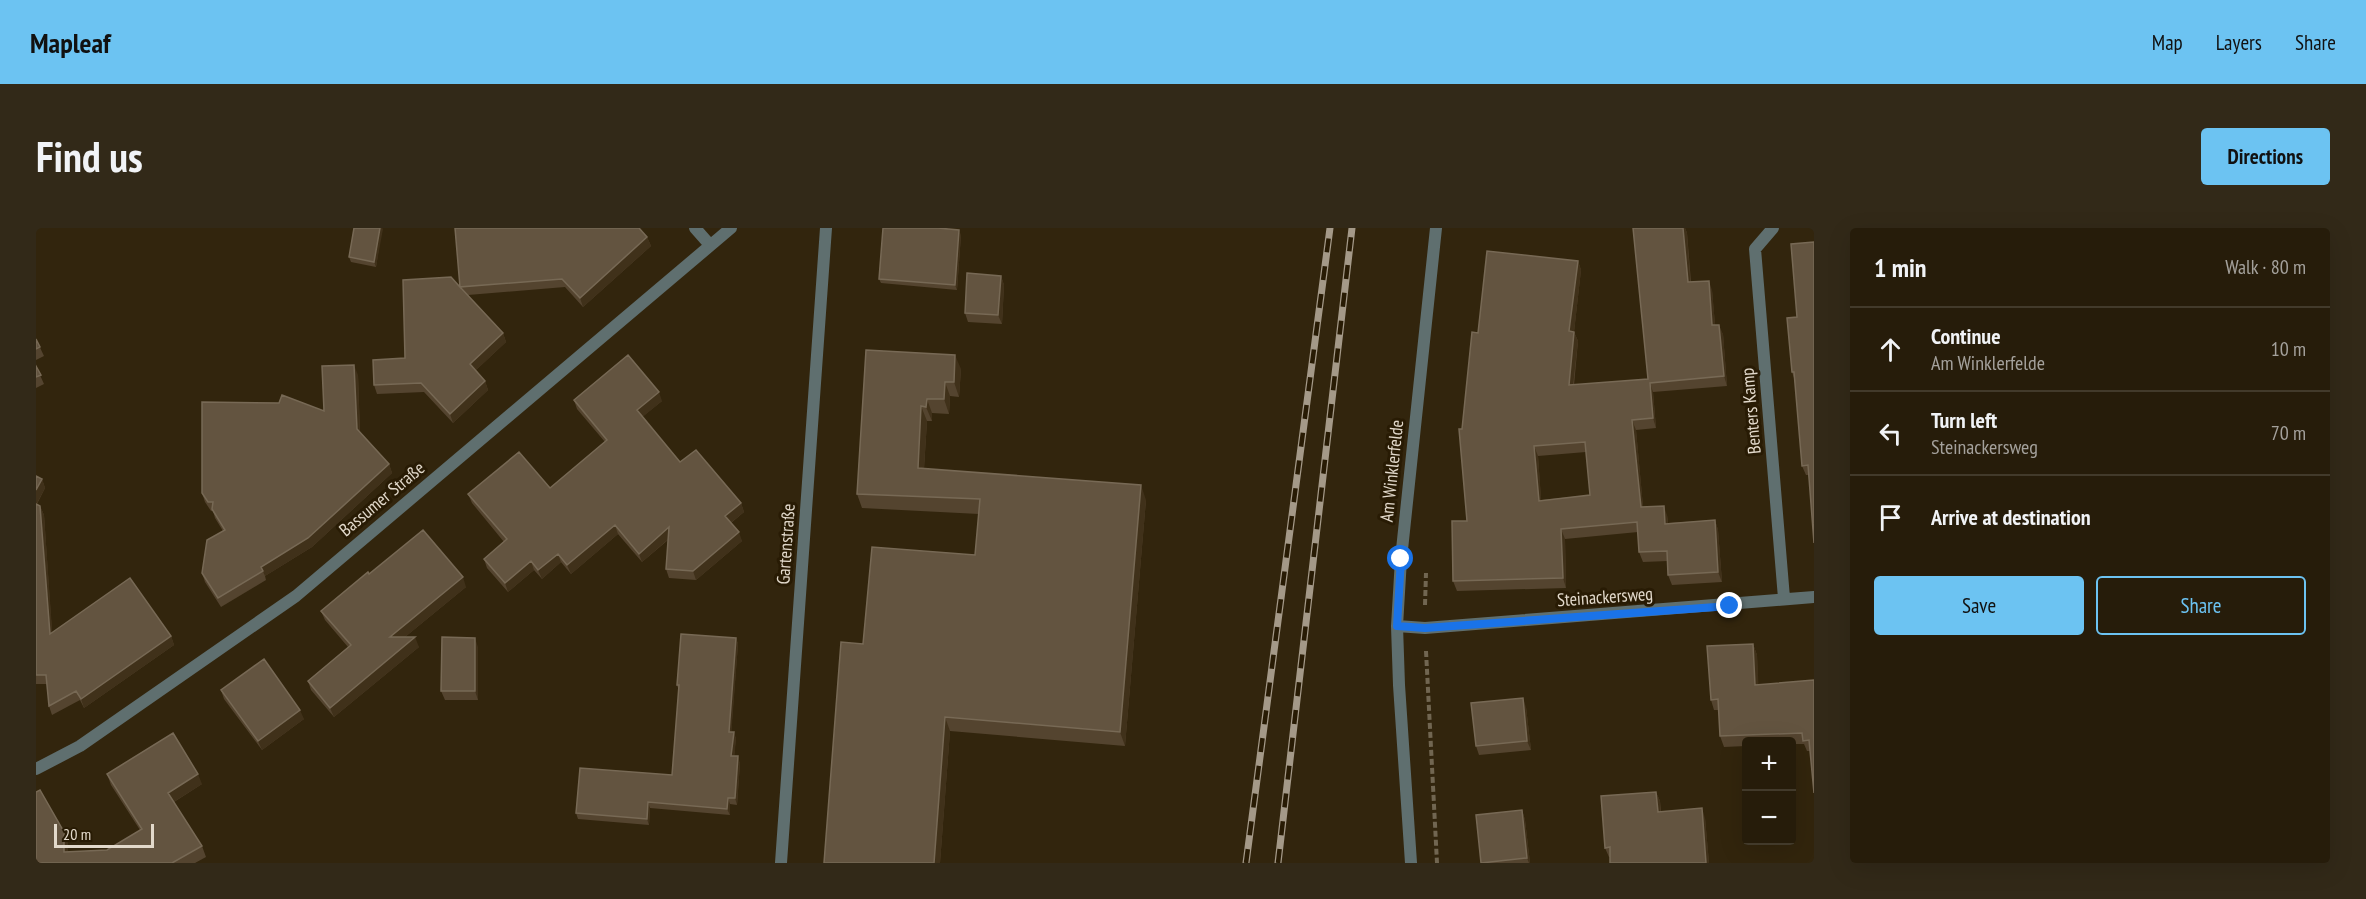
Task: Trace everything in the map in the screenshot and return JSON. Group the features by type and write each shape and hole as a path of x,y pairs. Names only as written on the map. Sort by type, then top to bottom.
{"street":[{"path":"695,228 710,245"},
{"name":"Bassumer Straße","path":"36,769 80,746 296,596 731,228"},
{"name":"Gartenstraße","path":"782,863 826,228"},
{"name":"Am Winklerfelde","path":"1411,863 1397,626 1401,559 1436,228"},
{"name":"Benters Kamp","path":"1773,228 1755,249 1784,598"},
{"name":"Steinackersweg","path":"1397,626 1425,628 1730,606 1784,598 1814,597"}],"path":[{"path":"1426,571 1425,628 1437,863"}],"building":[{"path":"354,228 380,228 374,262 349,257"},
{"path":"455,228 639,228 647,237 580,298 562,279 460,287"},
{"path":"883,228 959,230 955,285 879,279"},
{"path":"1633,228 1683,228 1688,282 1709,281 1712,325 1719,325 1724,376 1650,383 1653,418 1632,420 1641,507 1664,506 1665,524 1715,520 1718,572 1668,575 1667,551 1639,552 1637,522 1561,529 1563,578 1453,581 1452,521 1467,521 1459,429 1462,429 1472,332 1478,333 1487,251 1578,261 1569,331 1574,332 1569,385 1648,379","holes":["1585,442 1590,495 1539,501 1534,446"]},
{"path":"1814,242 1814,543 1808,465 1802,466 1787,318 1797,317 1791,244"},
{"path":"967,273 1001,276 998,315 965,313"},
{"path":"451,277 503,333 470,364 485,381 450,414 421,383 374,385 373,360 405,358 403,280"},
{"path":"866,350 955,355 954,382 945,382 944,399 927,399 926,407 921,406 918,468 1141,485 1120,732 945,717 934,863 824,863 841,642 863,644 872,547 975,555 980,499 857,494"},
{"path":"628,355 659,392 637,410 680,462 696,450 741,503 725,516 739,532 693,571 666,569 669,527 639,554 615,525 567,565 558,554 538,570 531,561 505,583 484,559 507,539 468,494 519,452 550,488 607,440 574,400"},
{"path":"354,365 357,429 389,464 308,538 261,567 263,571 218,598 202,573 207,540 225,530 212,509 213,502 208,502 202,493 202,402 279,403 282,395 324,411 322,366"},
{"path":"36,366 41,375 36,377"},
{"path":"36,476 42,479 36,490"},
{"path":"36,504 40,506 50,634 130,578 171,636 81,699 76,691 49,706 46,675 36,675"},
{"path":"423,530 463,577 390,637 415,637 330,708 308,681 351,645 321,611"},
{"path":"681,634 736,638 729,732 734,732 731,756 738,756 735,798 728,798 727,809 648,802 647,819 576,813 580,768 672,775"},
{"path":"442,637 475,638 475,691 441,691"},
{"path":"1753,644 1755,685 1814,680 1814,793 1809,740 1803,741 1802,733 1720,736 1718,699 1711,700 1707,646"},
{"path":"264,659 300,710 258,741 221,690"},
{"path":"1523,698 1527,741 1476,746 1471,703"},
{"path":"173,733 198,774 168,793 202,846 172,863 36,863 36,792 40,790 64,832 64,852 107,850 142,829 107,774"},
{"path":"1656,792 1658,812 1702,808 1706,863 1610,863 1610,847 1605,848 1601,796"},
{"path":"1522,810 1527,858 1481,863 1476,815"}],"railway":[{"path":"1246,863 1330,228"},
{"path":"1278,863 1352,228"}],"route":[{"path":"1401,559 1397,626 1425,628 1730,606"}]}
